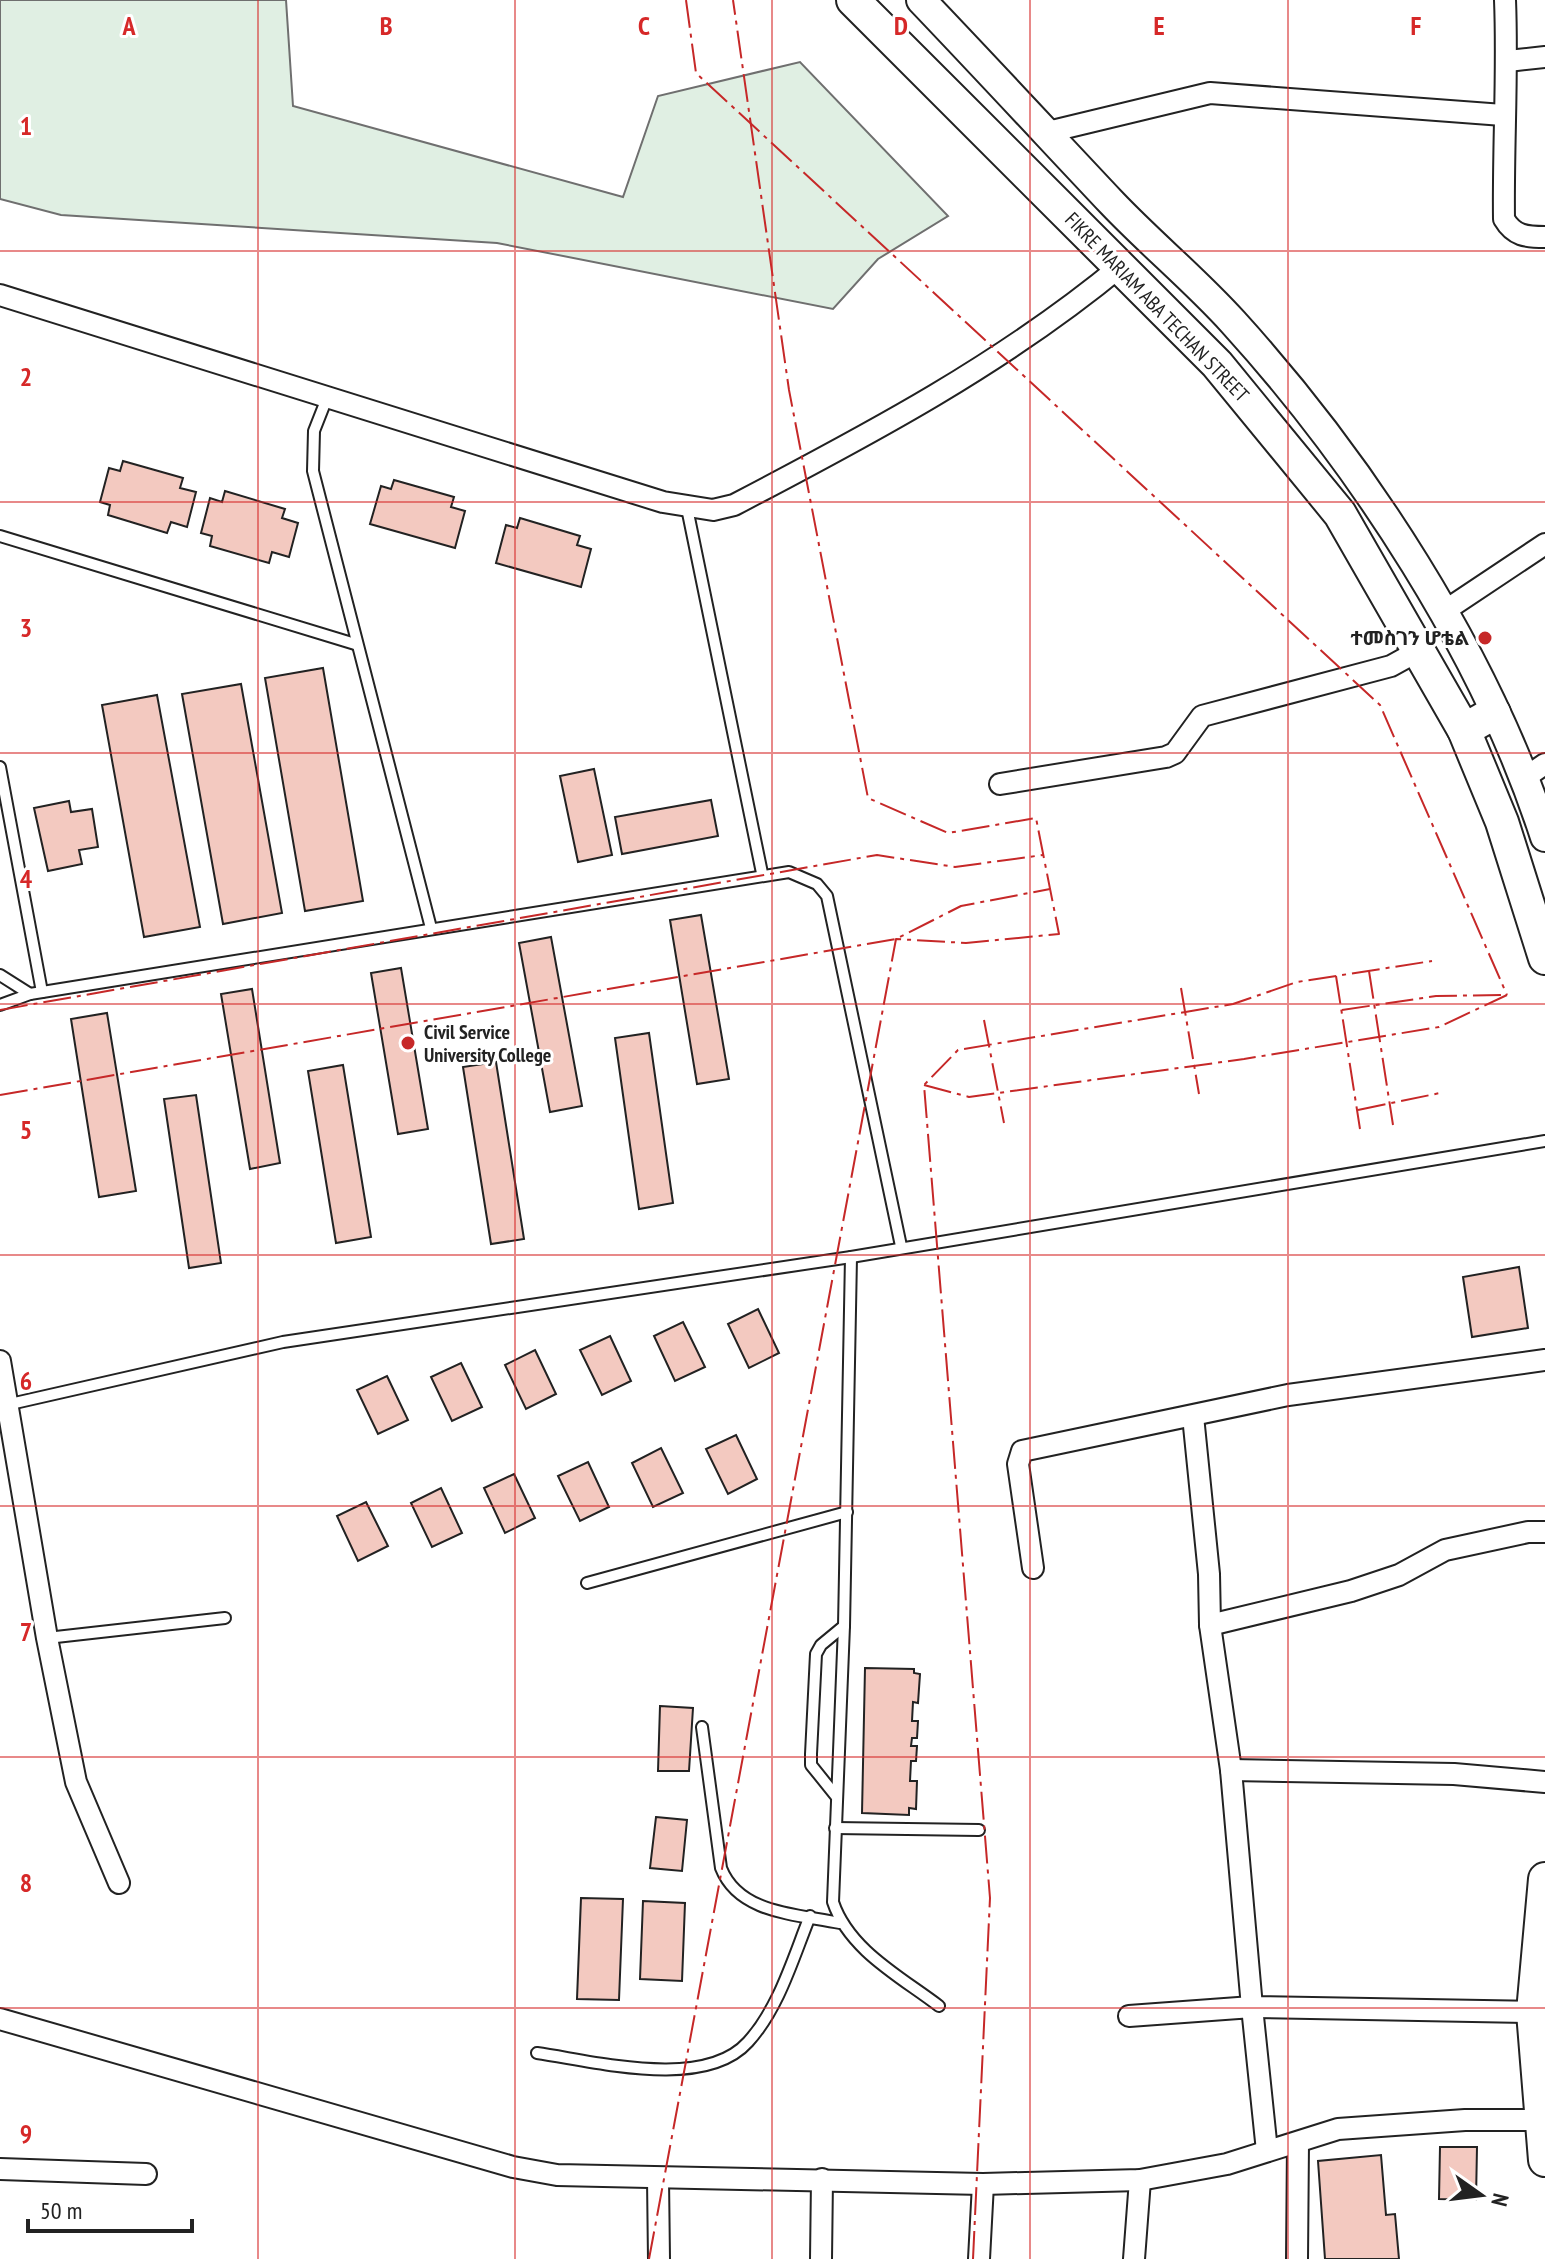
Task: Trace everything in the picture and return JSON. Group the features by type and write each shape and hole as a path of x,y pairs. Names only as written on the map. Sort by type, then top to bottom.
{"main road":[{"name":"FIKRE MARIAM ABA TECHAN STREET","path":"853,0 1122,265 1217,364 1340,514 1464,730 1502,822 1545,958"},
{"path":"1464,730 1494,713"},
{"path":"1545,1879 1533,2012 1539,2120 1545,2160"}],"street":[{"path":"921,0 1113,204 1233,322 1343,456 1443,612 1494,713 1535,771 1545,837"},
{"path":"1505,0 1508,61 1503,115 1504,219 1510,230 1526,237 1545,237"},
{"path":"1508,61 1545,57"},
{"path":"1048,132 1210,93 1503,115"},
{"path":"0,295 687,508 713,510 734,505 877,430 1065,313 1122,265"},
{"path":"1443,612 1545,544"},
{"path":"1000,784 1166,757 1175,753 1202,716 1391,666 1420,650"},
{"path":"1033,1568 1018,1464 1022,1451 1288,1395 1545,1360"},
{"path":"0,1361 4,1406 76,1782 119,1883"},
{"path":"1193,1416 1209,1574 1210,1625 1231,1770 1267,2151"},
{"path":"1210,1625 1351,1591 1399,1575 1445,1550 1528,1532 1545,1532"},
{"path":"1231,1770 1454,1774 1545,1782"},
{"path":"1129,2016 1252,2007 1533,2012"},
{"path":"0,2019 513,2167 557,2175 983,2184 1140,2180 1227,2164 1338,2129 1465,2120 1539,2120"},
{"path":"1297,2259 1298,2143"},
{"path":"0,2169 146,2174"},
{"path":"658,2179 659,2259"},
{"path":"821,2259 822,2179"},
{"path":"1134,2259 1140,2180"},
{"path":"979,2259 983,2184"}],"lane":[{"path":"327,398 314,431 313,471 355,644 431,928"},
{"path":"687,508 762,873"},
{"path":"0,536 355,644"},
{"path":"0,767 36,993"},
{"path":"0,1005 36,993 762,873 789,872 817,884 827,896 901,1246"},
{"path":"0,975 36,993"},
{"path":"4,1406 283,1342 851,1257 901,1246 1545,1141"},
{"path":"851,1257 844,1626 833,1902 840,1923 854,1941 939,2006"},
{"path":"587,1583 847,1512"},
{"path":"47,1638 225,1618"},
{"path":"836,1796 811,1765 811,1754 816,1654 821,1645 844,1626"},
{"path":"702,1727 721,1868 727,1885 749,1904 840,1923"},
{"path":"835,1828 979,1830"},
{"path":"537,2053 651,2070 715,2064 748,2044 773,2004 810,1916"}],"green space":[{"path":"0,0 286,0 293,106 623,197 658,96 800,62 948,216 878,259 833,309 497,243 61,215 0,199"}],"building":[{"path":"123,461 183,478 180,488 196,492 187,527 171,522 167,533 108,515 110,505 100,502 109,468 120,471"},
{"path":"394,480 454,497 451,507 465,511 455,548 370,524 381,486 391,489"},
{"path":"225,491 285,509 282,518 298,523 289,557 272,552 269,563 210,546 212,536 201,533 210,498 222,502"},
{"path":"520,518 580,536 577,545 591,549 581,587 496,563 506,525 517,528"},
{"path":"323,668 363,901 305,911 265,678"},
{"path":"241,684 282,913 223,924 182,694"},
{"path":"157,695 200,927 144,937 102,705"},
{"path":"594,769 612,855 578,862 560,776"},
{"path":"711,800 718,836 622,854 615,817"},
{"path":"69,801 71,812 92,809 98,847 79,850 82,864 48,871 34,808"},
{"path":"701,915 729,1079 697,1084 670,920"},
{"path":"551,937 582,1106 550,1112 519,943"},
{"path":"401,968 428,1129 398,1134 371,973"},
{"path":"252,989 280,1163 250,1169 221,994"},
{"path":"107,1013 136,1191 99,1197 71,1019"},
{"path":"649,1033 673,1203 639,1209 615,1038"},
{"path":"496,1062 524,1239 491,1244 463,1067"},
{"path":"343,1065 371,1237 336,1243 308,1071"},
{"path":"196,1095 221,1263 189,1268 164,1099"},
{"path":"1519,1267 1528,1328 1472,1337 1463,1277"},
{"path":"758,1309 779,1353 749,1368 728,1324"},
{"path":"683,1322 705,1367 675,1381 654,1336"},
{"path":"610,1336 631,1381 602,1395 580,1350"},
{"path":"535,1350 556,1394 526,1409 505,1365"},
{"path":"461,1363 482,1407 452,1421 431,1377"},
{"path":"387,1376 408,1420 378,1434 357,1390"},
{"path":"736,1435 757,1479 728,1494 706,1449"},
{"path":"661,1448 683,1493 653,1507 632,1463"},
{"path":"588,1462 609,1507 580,1521 558,1476"},
{"path":"514,1474 535,1518 505,1533 484,1488"},
{"path":"441,1488 462,1533 432,1547 411,1503"},
{"path":"366,1502 388,1546 358,1561 337,1516"},
{"path":"865,1668 914,1669 914,1673 920,1674 918,1703 913,1702 912,1721 918,1721 917,1738 912,1738 911,1746 917,1746 916,1761 911,1761 910,1781 917,1781 916,1809 909,1808 909,1815 862,1813"},
{"path":"660,1706 693,1708 689,1771 658,1771"},
{"path":"656,1817 687,1820 682,1871 650,1868"},
{"path":"581,1898 623,1899 619,2000 577,1999"},
{"path":"643,1901 685,1903 682,1981 640,1979"},
{"path":"1440,2147 1477,2147 1476,2200 1439,2199"},
{"path":"1381,2155 1386,2215 1395,2214 1399,2259 1325,2259 1318,2161"}],"power":[{"path":"686,0 696,73 1380,705 1507,995"},
{"path":"649,2259 896,939 966,943 1059,934 1036,818 948,833 868,798 789,390 733,0"},
{"path":"0,1010 877,855 955,867 1043,855"},
{"path":"0,1095 896,939 961,906 1050,889"},
{"path":"973,2259 990,1898 924,1085 958,1050 1233,1004 1297,982 1432,961"},
{"path":"1369,971 1393,1125"},
{"path":"1336,976 1360,1129"},
{"path":"1181,988 1199,1094"},
{"path":"1342,1010 1436,996 1503,995"},
{"path":"924,1085 969,1097 1244,1059 1439,1027 1507,995"},
{"path":"984,1020 1004,1123"},
{"path":"1358,1110 1440,1093"}],"place":[{"name":"ተመስገን ሆቴል","path":"1485,638"},
{"name":"Civil Service University College","path":"408,1043"}]}
